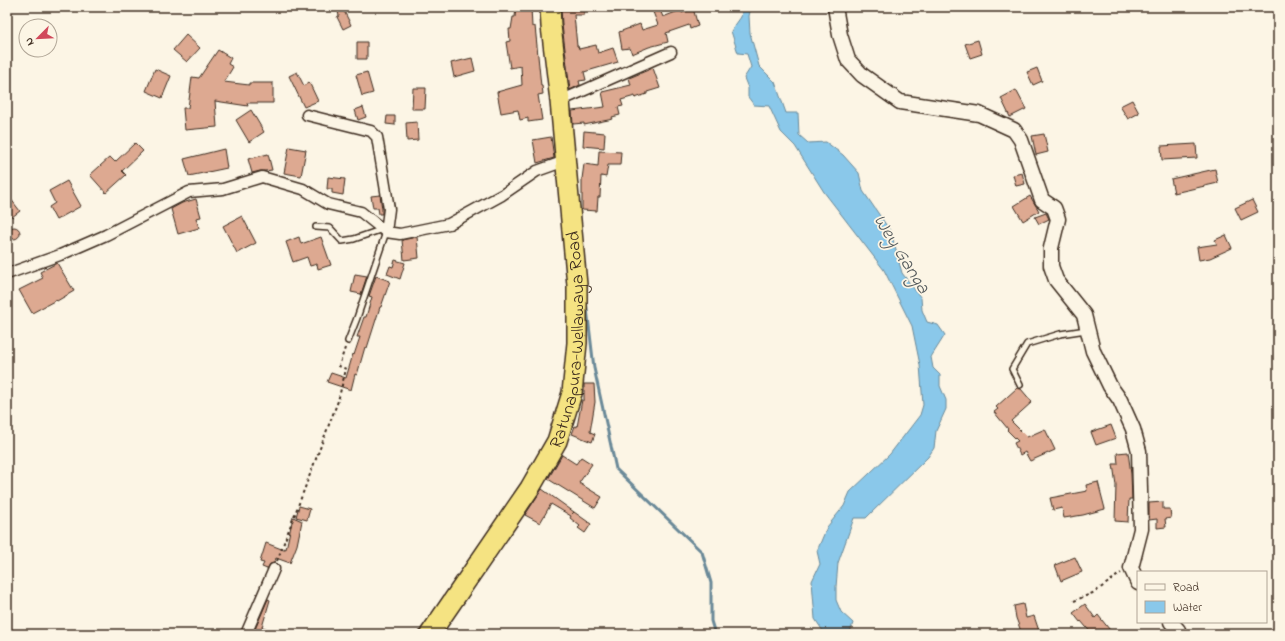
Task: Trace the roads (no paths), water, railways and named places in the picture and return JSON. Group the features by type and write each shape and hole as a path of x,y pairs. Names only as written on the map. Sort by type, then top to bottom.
{"highway":[{"name":"Ratunapura-Wellawaya Road","path":"430,634 530,488 557,441 572,393 577,343 577,285 550,7"}],"street":[{"path":"835,7 840,35 848,60 862,75 900,102 979,114 1014,130 1021,140 1042,200 1054,208 1058,219 1051,248 1051,266 1056,280 1084,315 1093,351 1110,386 1120,400 1133,429 1139,451 1141,529 1131,568 1137,581"},
{"path":"560,101 671,52"},
{"path":"307,115 371,131 377,137 389,209 384,231"},
{"path":"7,274 60,255 106,235 189,192 223,189 262,177 303,189 328,204 361,212 384,231 400,234 449,224 502,195 537,171 565,161"},
{"path":"246,634 274,569"},
{"path":"1172,623 1178,630 1178,634"}],"lane":[{"path":"316,227 330,228 342,240 354,239 384,231"},
{"path":"348,341 357,318 384,231"},
{"path":"1020,385 1012,369 1027,344 1060,334 1088,330"}],"water":[{"path":"743,7 751,7 749,16 750,33 759,66 775,82 786,113 798,113 799,135 808,143 826,142 843,155 859,173 863,191 891,232 902,273 921,298 922,310 927,322 938,325 945,335 931,357 933,368 940,375 940,386 946,400 946,409 936,431 934,448 928,457 866,518 854,518 838,563 836,600 841,612 853,623 850,634 825,634 815,619 812,581 820,564 817,551 827,527 844,506 850,492 890,454 920,415 923,405 920,365 912,326 884,270 824,192 795,146 781,132 769,106 754,105 748,97 748,88 744,78 751,67 747,54 738,53 731,31 741,17"}],"waterway":[{"path":"586,300 594,368 616,469 702,552 711,583 711,621 715,634"}],"water label":[{"name":"Wey Ganga","path":"903,253"}]}
